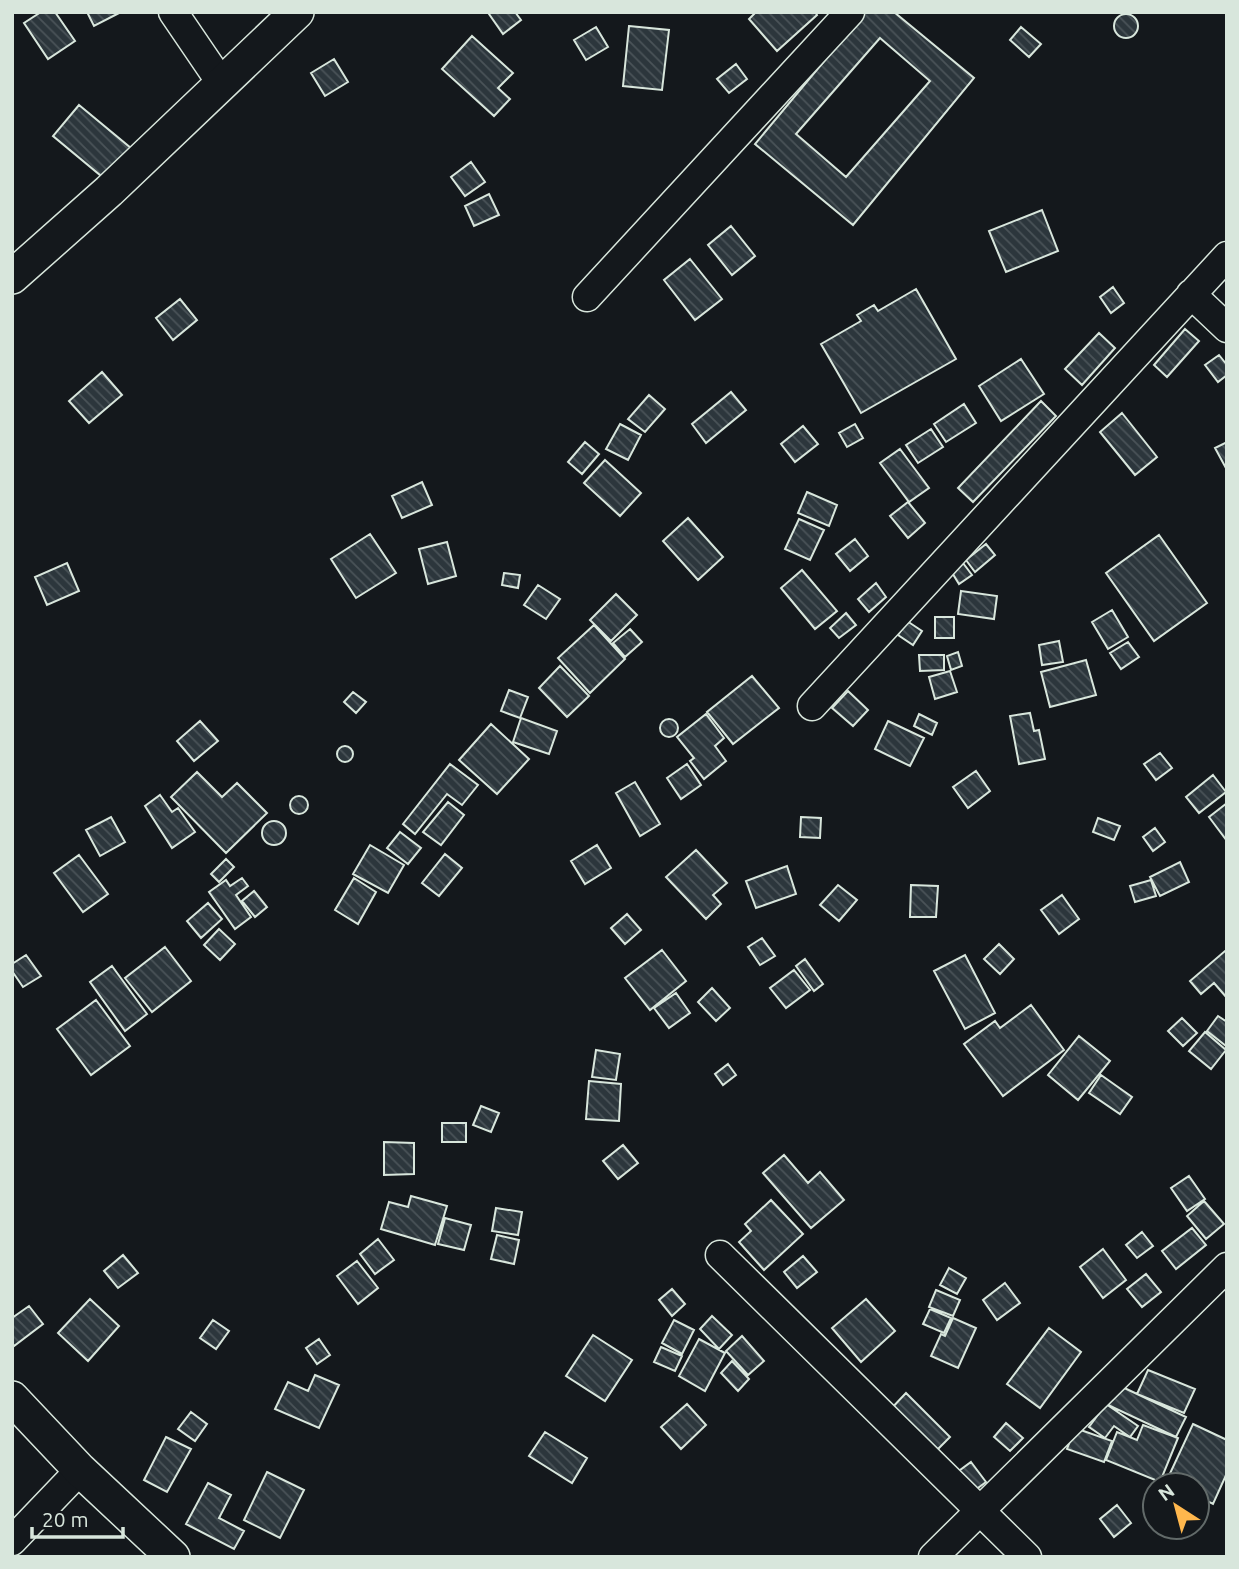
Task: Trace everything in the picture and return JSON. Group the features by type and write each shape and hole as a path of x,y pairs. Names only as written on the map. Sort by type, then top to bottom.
{"street":[{"path":"173,12 222,84"},
{"path":"12,277 109,191 297,12"},
{"path":"587,297 850,12"},
{"path":"812,706 1227,256"},
{"path":"1191,294 1227,328"},
{"path":"720,1255 1027,1557"},
{"path":"933,1557 1227,1267"},
{"path":"12,1398 80,1470 173,1557"},
{"path":"12,1541 80,1470"}],"building":[{"path":"41,12 55,12 75,41 48,59 24,23"},
{"path":"87,12 121,12 94,26"},
{"path":"515,12 521,20 503,34 489,14"},
{"path":"756,12 815,12 817,15 777,51 749,19"},
{"path":"865,12 894,12 974,78 853,225 755,144","holes":["880,38 930,81 846,177 796,134"]},
{"path":"1126,14 1137,21 1138,26 1131,37 1126,38 1115,31 1114,26 1121,15"},
{"path":"629,26 669,30 662,90 623,86"},
{"path":"596,27 608,47 586,60 574,40"},
{"path":"1021,27 1041,44 1029,57 1010,40"},
{"path":"472,36 513,73 498,88 510,99 494,116 442,69"},
{"path":"334,59 348,82 325,96 311,73"},
{"path":"736,64 747,79 729,93 717,79"},
{"path":"79,105 132,149 106,180 53,136"},
{"path":"471,162 485,182 465,196 451,177"},
{"path":"489,194 499,215 474,226 465,206"},
{"path":"1042,210 1058,251 1006,272 989,231"},
{"path":"731,226 755,256 732,275 708,245"},
{"path":"690,259 722,299 695,320 664,280"},
{"path":"1113,287 1124,303 1111,313 1100,297"},
{"path":"916,289 956,359 861,413 821,344 861,321 857,315 874,305 878,311"},
{"path":"180,299 197,320 173,340 156,318"},
{"path":"1185,329 1199,341 1167,377 1154,365"},
{"path":"1099,333 1115,348 1082,385 1065,369"},
{"path":"1219,355 1227,365 1227,375 1218,382 1205,365"},
{"path":"1021,359 1044,394 1001,421 979,386"},
{"path":"102,372 122,395 89,423 69,401"},
{"path":"731,392 746,410 706,443 692,424"},
{"path":"649,395 665,409 645,432 628,419"},
{"path":"1041,401 1056,416 973,502 958,488"},
{"path":"964,404 976,423 946,442 934,424"},
{"path":"1122,413 1157,457 1135,475 1100,432"},
{"path":"620,424 641,435 628,460 606,449"},
{"path":"855,424 863,438 847,447 839,433"},
{"path":"803,426 818,444 795,462 781,444"},
{"path":"931,429 943,447 918,463 906,445"},
{"path":"585,442 599,454 582,474 568,462"},
{"path":"1227,442 1227,470 1215,448"},
{"path":"900,449 929,488 909,502 880,463"},
{"path":"605,460 641,493 620,516 584,483"},
{"path":"422,482 432,505 402,518 392,496"},
{"path":"807,492 837,505 829,526 798,513"},
{"path":"908,502 925,523 908,538 890,516"},
{"path":"688,518 723,557 698,580 663,541"},
{"path":"799,519 824,530 810,560 785,549"},
{"path":"370,534 396,573 356,598 331,559"},
{"path":"1159,535 1207,603 1154,641 1106,573"},
{"path":"855,539 868,556 850,571 836,554"},
{"path":"447,542 456,576 428,584 419,549"},
{"path":"986,544 995,555 975,572 966,560"},
{"path":"67,563 79,591 47,605 35,577"},
{"path":"963,563 972,575 959,584 951,571"},
{"path":"802,570 837,611 815,629 781,588"},
{"path":"504,573 520,575 518,588 502,585"},
{"path":"876,583 886,597 869,612 858,599"},
{"path":"538,585 560,599 546,619 524,605"},
{"path":"961,591 997,596 994,619 958,614"},
{"path":"616,594 637,615 611,641 590,620"},
{"path":"1112,610 1128,637 1108,649 1092,622"},
{"path":"846,613 856,625 839,638 830,628"},
{"path":"935,617 954,617 954,638 935,638"},
{"path":"907,621 922,631 913,645 898,635"},
{"path":"594,625 625,659 590,693 558,658"},
{"path":"630,629 642,642 625,657 613,643"},
{"path":"1059,641 1063,662 1042,665 1039,645"},
{"path":"1128,642 1139,657 1121,669 1110,653"},
{"path":"958,652 962,666 951,670 947,656"},
{"path":"919,655 944,655 944,670 920,671"},
{"path":"1086,660 1096,695 1050,707 1041,672"},
{"path":"560,666 589,696 567,717 539,688"},
{"path":"950,671 957,692 935,699 929,677"},
{"path":"752,676 779,708 733,744 707,712"},
{"path":"509,690 528,697 520,718 501,711"},
{"path":"848,691 868,710 853,726 832,708"},
{"path":"353,692 366,702 356,713 344,702"},
{"path":"1030,713 1034,731 1039,730 1045,759 1019,764 1010,716"},
{"path":"706,714 724,738 715,746 726,761 704,779 690,761 694,758 677,737"},
{"path":"919,714 937,723 932,735 914,726"},
{"path":"521,718 557,731 549,754 513,742"},
{"path":"669,719 675,722 678,728 675,734 669,737 663,734 660,728 663,722"},
{"path":"200,721 218,741 194,761 177,741"},
{"path":"888,721 924,738 910,766 875,749"},
{"path":"491,724 529,759 497,794 459,760"},
{"path":"345,746 351,748 351,760 345,762 339,760 337,754 339,748"},
{"path":"1160,753 1172,768 1156,780 1144,764"},
{"path":"450,764 478,785 462,805 447,794 415,834 403,824"},
{"path":"687,764 701,785 681,799 667,778"},
{"path":"976,771 990,791 968,808 953,787"},
{"path":"197,772 222,797 237,783 267,813 226,853 171,797"},
{"path":"1213,775 1226,792 1199,813 1186,797"},
{"path":"635,782 660,824 640,836 616,793"},
{"path":"160,795 172,812 178,808 195,832 172,848 145,806"},
{"path":"299,796 305,799 308,805 305,811 299,814 293,811 290,805 293,799"},
{"path":"448,802 464,815 441,845 423,832"},
{"path":"1227,803 1227,841 1209,817"},
{"path":"111,817 125,842 100,856 86,830"},
{"path":"801,817 821,818 820,838 800,837"},
{"path":"1098,818 1120,826 1114,840 1093,832"},
{"path":"274,821 283,824 286,833 283,842 274,845 265,842 262,833 265,824"},
{"path":"1155,828 1165,842 1153,851 1143,837"},
{"path":"400,832 421,848 408,864 387,848"},
{"path":"370,845 404,865 388,893 353,874"},
{"path":"597,845 611,868 585,884 571,861"},
{"path":"696,850 727,883 713,895 721,904 706,919 666,877"},
{"path":"445,854 462,868 439,896 422,883"},
{"path":"79,855 108,894 83,912 54,873"},
{"path":"226,859 234,867 219,882 211,874"},
{"path":"1180,862 1189,882 1160,896 1150,877"},
{"path":"787,866 796,894 756,908 746,881"},
{"path":"242,878 248,886 236,895 251,917 235,929 209,892 226,880 230,886"},
{"path":"354,878 376,892 358,924 335,910"},
{"path":"1151,880 1156,896 1135,902 1130,886"},
{"path":"838,885 857,900 839,921 820,905"},
{"path":"911,885 938,886 936,917 910,917"},
{"path":"254,891 267,907 255,917 242,901"},
{"path":"1062,895 1079,919 1059,934 1041,910"},
{"path":"208,903 222,919 201,938 187,921"},
{"path":"627,914 641,930 625,944 611,928"},
{"path":"219,929 235,944 220,960 204,945"},
{"path":"762,938 775,956 760,965 748,947"},
{"path":"999,944 1014,959 1000,974 984,959"},
{"path":"165,947 191,981 152,1012 125,978"},
{"path":"662,950 686,981 650,1010 625,978"},
{"path":"1225,951 1227,998 1214,983 1201,994 1190,981"},
{"path":"26,955 41,976 23,987 12,971 12,964"},
{"path":"965,955 995,1013 965,1029 934,971"},
{"path":"805,959 823,984 814,991 796,966"},
{"path":"112,966 147,1014 125,1031 90,982"},
{"path":"794,970 810,990 786,1008 770,988"},
{"path":"712,988 730,1008 716,1021 698,1002"},
{"path":"676,993 690,1013 669,1028 654,1008"},
{"path":"96,1000 130,1046 91,1075 57,1029"},
{"path":"1031,1005 1064,1050 1003,1096 964,1044 995,1021 1000,1028"},
{"path":"1218,1016 1227,1022 1226,1046 1207,1031"},
{"path":"1182,1018 1197,1033 1183,1046 1168,1031"},
{"path":"1205,1032 1226,1050 1211,1069 1189,1051"},
{"path":"1079,1036 1110,1061 1078,1100 1048,1075"},
{"path":"596,1050 620,1054 616,1080 592,1077"},
{"path":"728,1064 736,1075 723,1085 715,1074"},
{"path":"1101,1075 1132,1097 1120,1114 1089,1093"},
{"path":"589,1081 621,1084 619,1121 586,1119"},
{"path":"481,1106 499,1113 491,1132 473,1125"},
{"path":"442,1123 466,1123 466,1142 442,1142"},
{"path":"384,1142 414,1143 414,1174 384,1175"},
{"path":"623,1145 638,1163 618,1179 603,1161"},
{"path":"784,1155 808,1183 820,1172 844,1200 811,1228 763,1173"},
{"path":"1189,1176 1205,1199 1187,1211 1171,1188"},
{"path":"411,1196 447,1206 435,1245 381,1229 389,1202 408,1207"},
{"path":"771,1200 803,1234 764,1270 739,1242 751,1231 745,1224"},
{"path":"1204,1201 1224,1224 1206,1239 1187,1216"},
{"path":"496,1208 522,1212 518,1235 492,1231"},
{"path":"445,1218 471,1225 464,1250 438,1244"},
{"path":"1192,1228 1206,1245 1176,1269 1162,1251"},
{"path":"1142,1232 1153,1246 1137,1258 1126,1245"},
{"path":"497,1235 519,1240 514,1264 491,1259"},
{"path":"378,1239 394,1260 375,1274 360,1254"},
{"path":"1103,1249 1126,1280 1103,1298 1080,1267"},
{"path":"123,1255 138,1273 118,1288 104,1271"},
{"path":"803,1256 817,1272 797,1288 784,1272"},
{"path":"357,1261 378,1288 358,1304 337,1276"},
{"path":"949,1268 966,1278 957,1294 940,1285"},
{"path":"1146,1274 1161,1292 1142,1307 1127,1289"},
{"path":"1005,1283 1020,1303 997,1320 983,1300"},
{"path":"672,1289 685,1304 672,1316 659,1300"},
{"path":"936,1290 960,1300 953,1316 929,1307"},
{"path":"90,1299 119,1326 88,1361 58,1333"},
{"path":"866,1299 895,1331 861,1362 832,1328"},
{"path":"29,1306 43,1324 14,1346 12,1318"},
{"path":"930,1309 951,1318 944,1333 923,1324"},
{"path":"712,1316 732,1335 719,1349 700,1329"},
{"path":"953,1318 976,1328 958,1368 931,1356 941,1334 945,1336"},
{"path":"213,1320 229,1331 216,1349 200,1338"},
{"path":"674,1320 694,1330 682,1354 662,1343"},
{"path":"1049,1328 1081,1352 1040,1408 1007,1384"},
{"path":"593,1335 632,1360 605,1401 566,1376"},
{"path":"742,1336 764,1361 748,1375 726,1351"},
{"path":"319,1339 330,1355 317,1364 306,1348"},
{"path":"699,1339 725,1353 705,1391 679,1376"},
{"path":"661,1347 682,1356 675,1371 654,1362"},
{"path":"732,1361 749,1379 738,1391 721,1373"},
{"path":"1148,1370 1195,1389 1184,1413 1137,1394"},
{"path":"315,1375 339,1385 319,1428 275,1409 288,1382 308,1391"},
{"path":"1118,1385 1186,1417 1176,1437 1108,1405"},
{"path":"906,1393 950,1437 932,1455 888,1412"},
{"path":"687,1404 706,1425 681,1449 661,1427"},
{"path":"1106,1404 1138,1426 1130,1437 1114,1426 1105,1438 1089,1427"},
{"path":"191,1412 207,1424 195,1441 178,1429"},
{"path":"1006,1423 1023,1438 1010,1451 994,1437"},
{"path":"1193,1424 1227,1440 1227,1473 1213,1504 1211,1471 1171,1471"},
{"path":"1143,1425 1178,1438 1164,1471 1141,1471 1141,1474 1106,1460 1117,1432 1137,1440"},
{"path":"1075,1428 1112,1441 1104,1462 1067,1449"},
{"path":"545,1432 587,1458 572,1483 529,1456"},
{"path":"166,1437 191,1449 167,1492 144,1480"},
{"path":"971,1462 986,1482 967,1496 952,1476"},
{"path":"267,1472 304,1490 280,1538 244,1520"},
{"path":"208,1483 231,1495 219,1518 244,1531 234,1549 186,1524"},
{"path":"1117,1505 1131,1523 1114,1537 1100,1519"}]}
